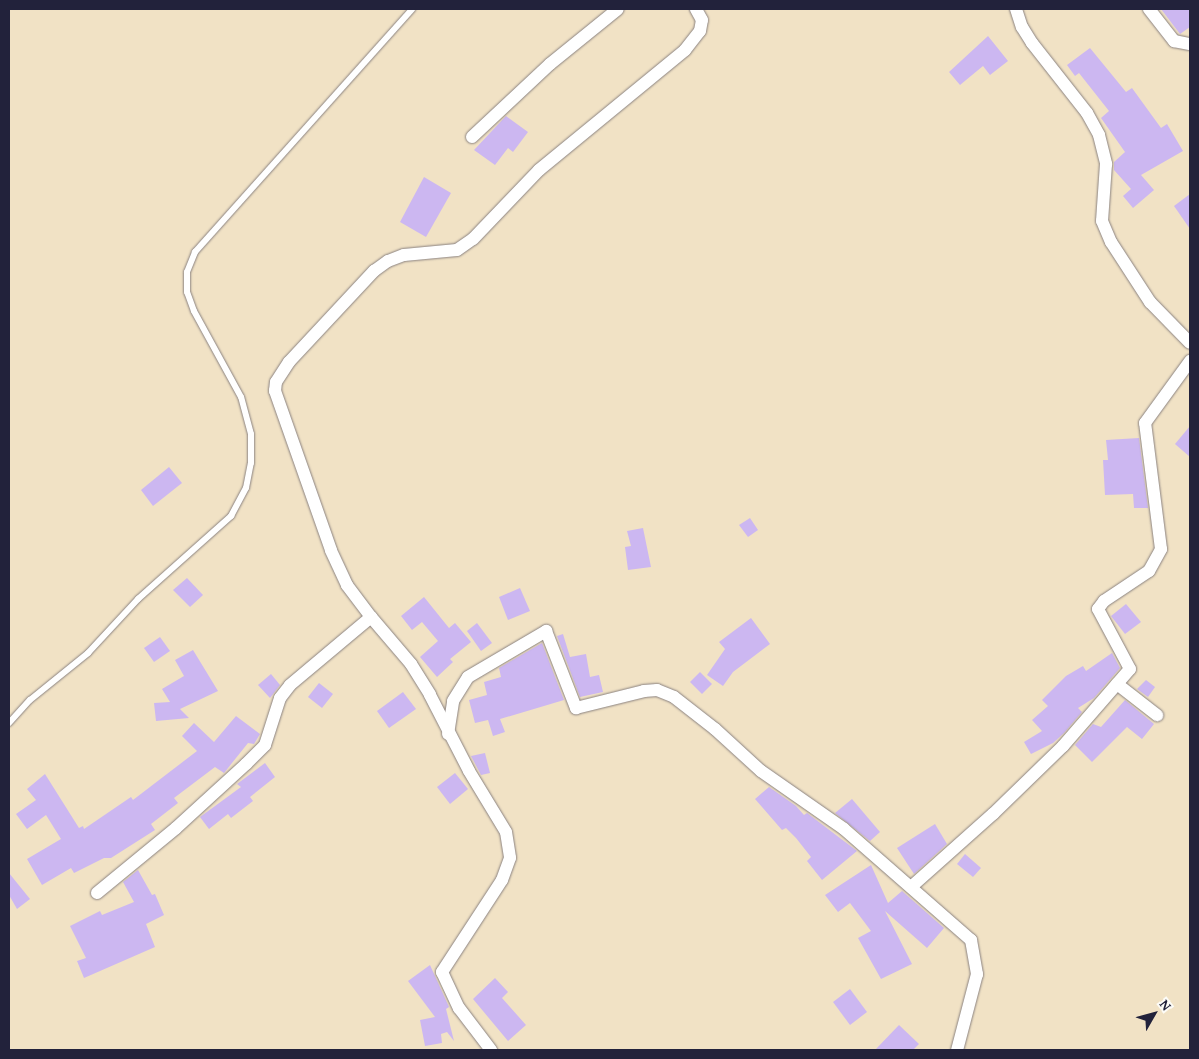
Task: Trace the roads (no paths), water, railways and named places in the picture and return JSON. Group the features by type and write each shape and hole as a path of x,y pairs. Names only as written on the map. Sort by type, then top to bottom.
{"street":[{"path":"472,137 550,64 618,9"},
{"path":"491,1050 451,995 442,972 502,880 510,858 503,826 448,734 430,695 411,664 347,586 331,550 275,391 276,382 289,362 374,271 388,261 404,255 457,250 473,239 539,170 685,50 700,31 702,20 696,9"},
{"path":"1016,9 1022,27 1032,43 1087,113 1099,135 1106,164 1101,204 1102,221 1112,242 1150,302 1190,343"},
{"path":"1149,9 1174,41 1190,44"},
{"path":"911,887 993,814 1063,746 1117,684 1130,665 1098,609 1104,601 1149,571 1161,549 1145,423 1190,361"},
{"path":"97,893 176,828 265,745 280,698 290,685 371,617"},
{"path":"448,734 453,701 468,677 546,631 576,708 644,691 658,690 674,697 715,729 761,771 829,817 963,931 971,940 976,954 977,974 957,1050"},
{"path":"1117,684 1157,715"}],"lane":[{"path":"9,723 30,700 88,653 138,599 231,516 246,488 251,463 251,434 241,397 194,311 187,292 187,272 195,252 412,9"}]}
